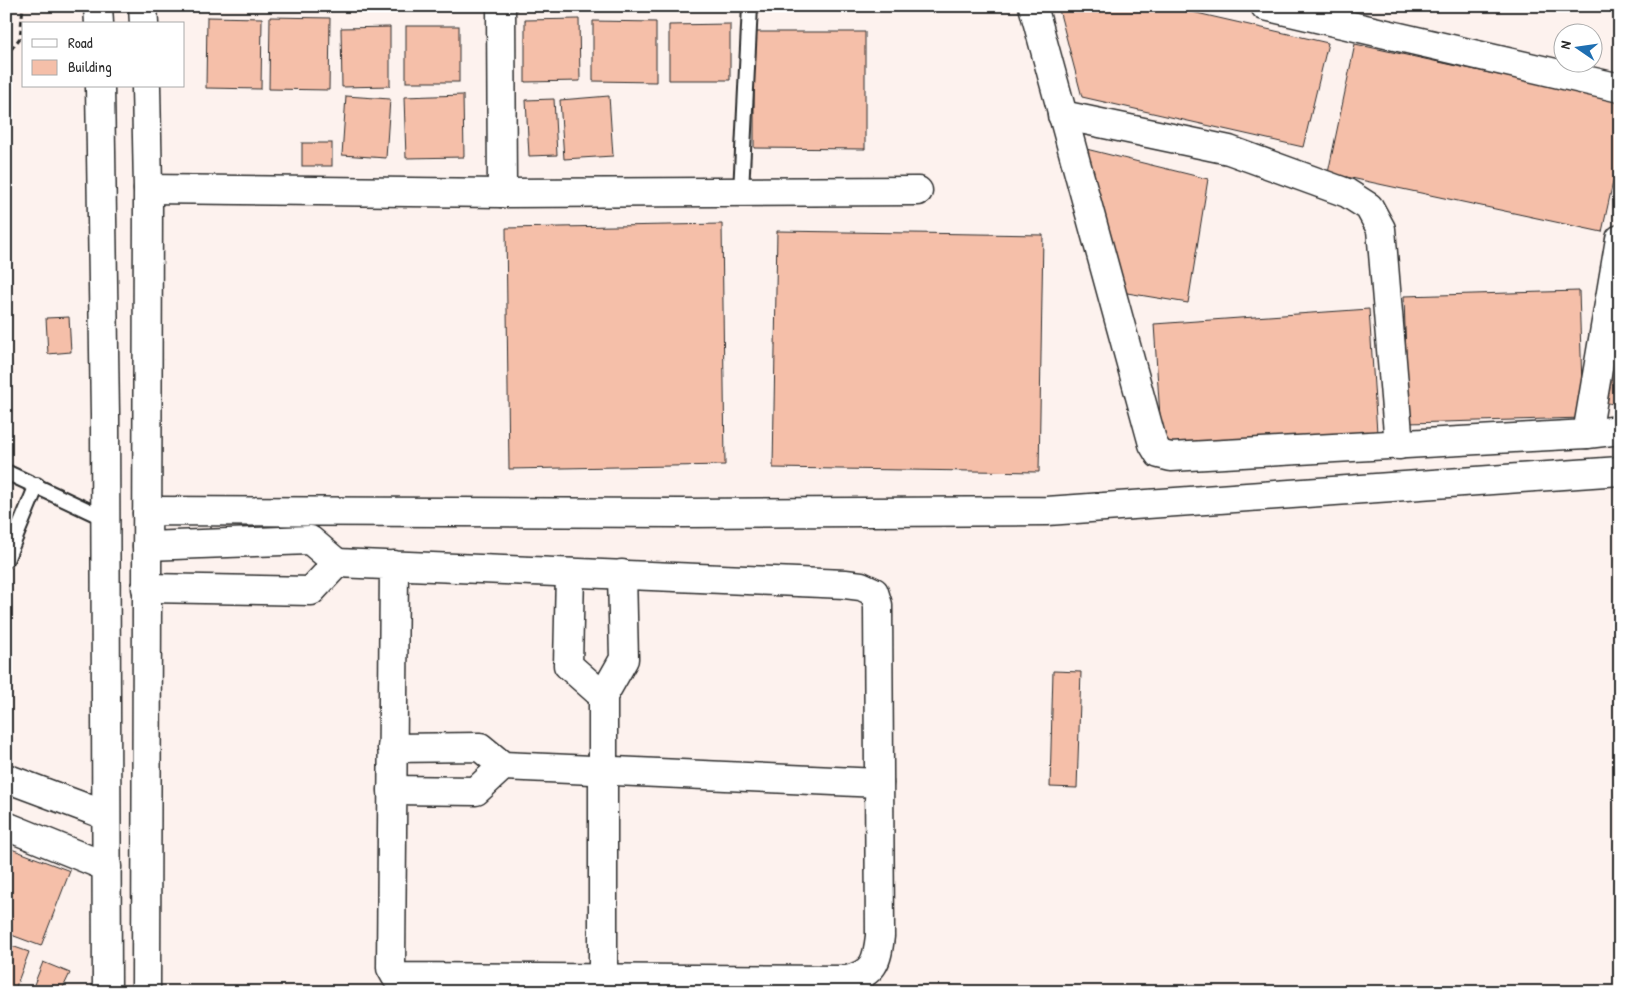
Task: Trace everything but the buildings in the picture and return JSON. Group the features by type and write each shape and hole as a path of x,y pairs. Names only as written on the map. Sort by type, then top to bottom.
{"street":[{"path":"98,6 99,22"},
{"path":"144,6 144,22"},
{"path":"501,6 502,194"},
{"path":"1033,6 1153,444 1159,454 1171,457 1587,434 1620,430"},
{"path":"1265,6 1620,88"},
{"path":"100,88 105,415 107,992"},
{"path":"146,88 148,189 146,992"},
{"path":"1062,114 1229,150 1348,193 1370,207 1382,230 1399,444"},
{"path":"148,189 502,194 918,191"},
{"path":"1587,434 1620,239"},
{"path":"146,514 154,511 681,513 1047,511 1620,471"},
{"path":"146,546 310,540 337,563 394,565 570,573 622,574 845,584 861,586 874,592 878,605 880,936 873,967 862,976 847,980 402,978 392,973 394,565"},
{"path":"146,588 311,591 337,563"},
{"path":"570,573 568,665 603,696"},
{"path":"603,979 603,696 624,658 622,574"},
{"path":"392,748 480,747 503,766 879,783"},
{"path":"392,790 476,790 503,766"},
{"path":"6,778 105,815"},
{"path":"6,826 107,867"}],"lane":[{"path":"741,192 750,6"},
{"path":"6,472 104,518"},
{"path":"6,560 37,485"}],"path":[{"path":"6,56 20,38 23,6"}]}
